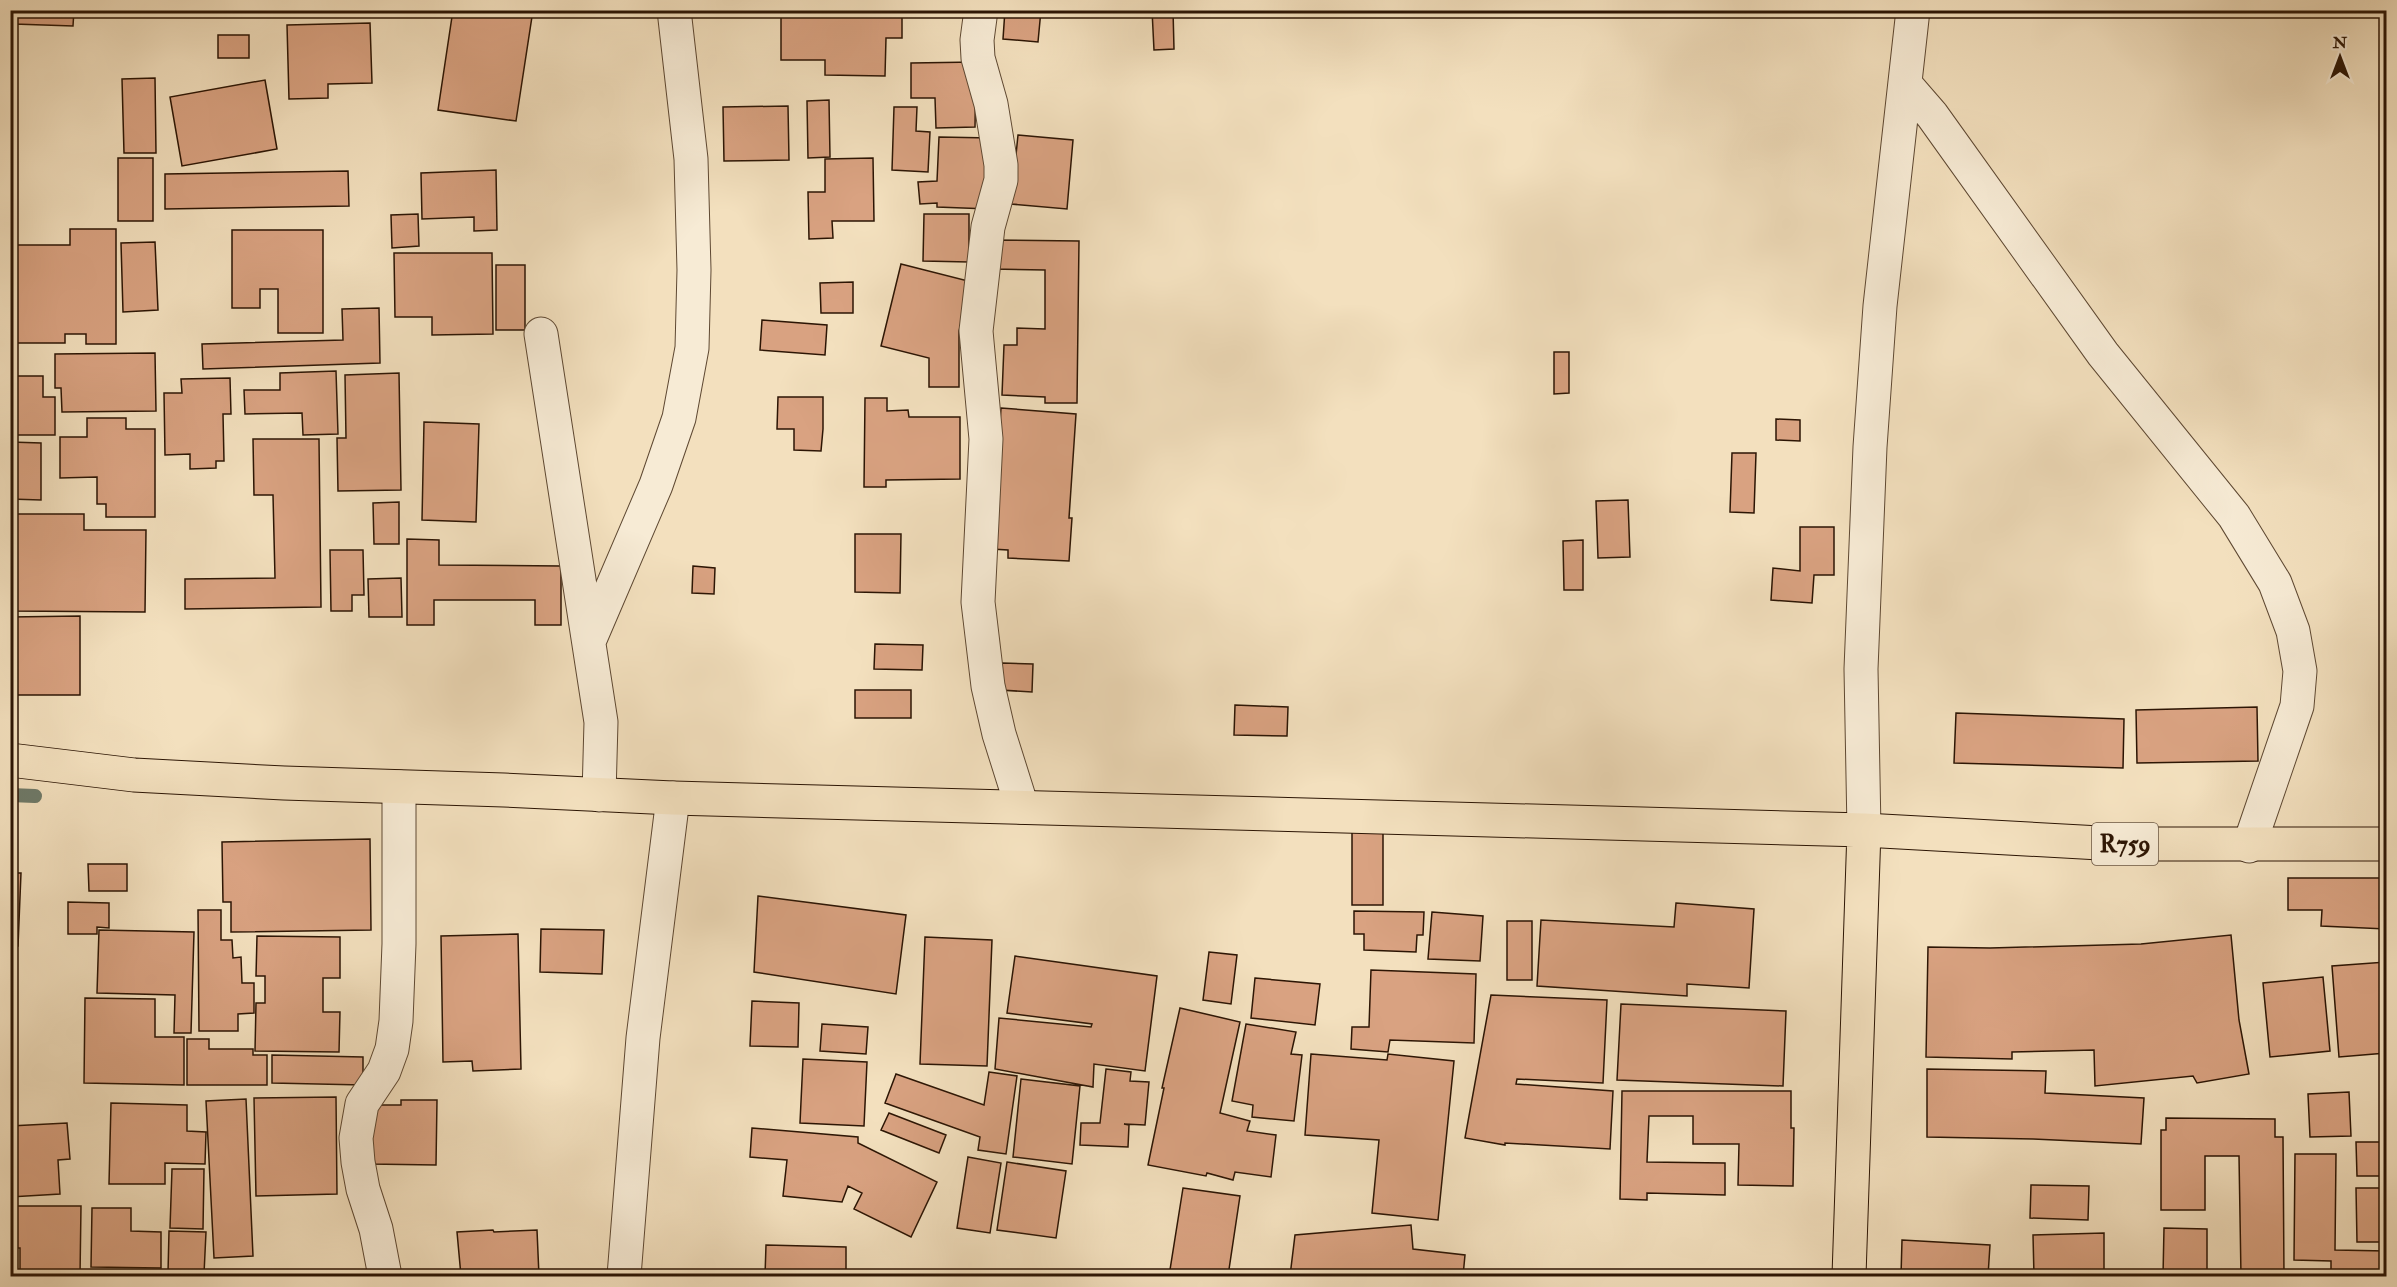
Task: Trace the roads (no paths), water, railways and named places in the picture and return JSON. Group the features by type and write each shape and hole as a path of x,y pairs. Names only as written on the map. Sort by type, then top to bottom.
{"main road":[{"path":"10,760 134,775 673,798 1863,830 1849,1276"},
{"name":"R759","path":"1863,830 2106,844 2248,846 2386,844"}],"street":[{"path":"590,639 656,485 679,418 692,348 694,270 691,159 674,10"},
{"path":"981,10 977,40 978,58 991,104 1001,165 1001,180 988,227 976,331 986,439 978,602 988,686 999,734 1022,807"},
{"path":"1863,830 1861,669 1870,447 1880,306 1913,10"},
{"path":"1906,84 1932,115 2023,239 2103,354 2234,516 2275,583 2293,631 2300,671 2297,706 2248,846"},
{"path":"541,334 590,639 601,722 599,795"},
{"path":"385,1276 376,1229 357,1161 356,1138 362,1104 384,1071 392,1049 396,1021 399,944 399,787"},
{"path":"624,1276 643,1038 673,798"}],"waterway":[{"path":"10,795 35,796"}]}
